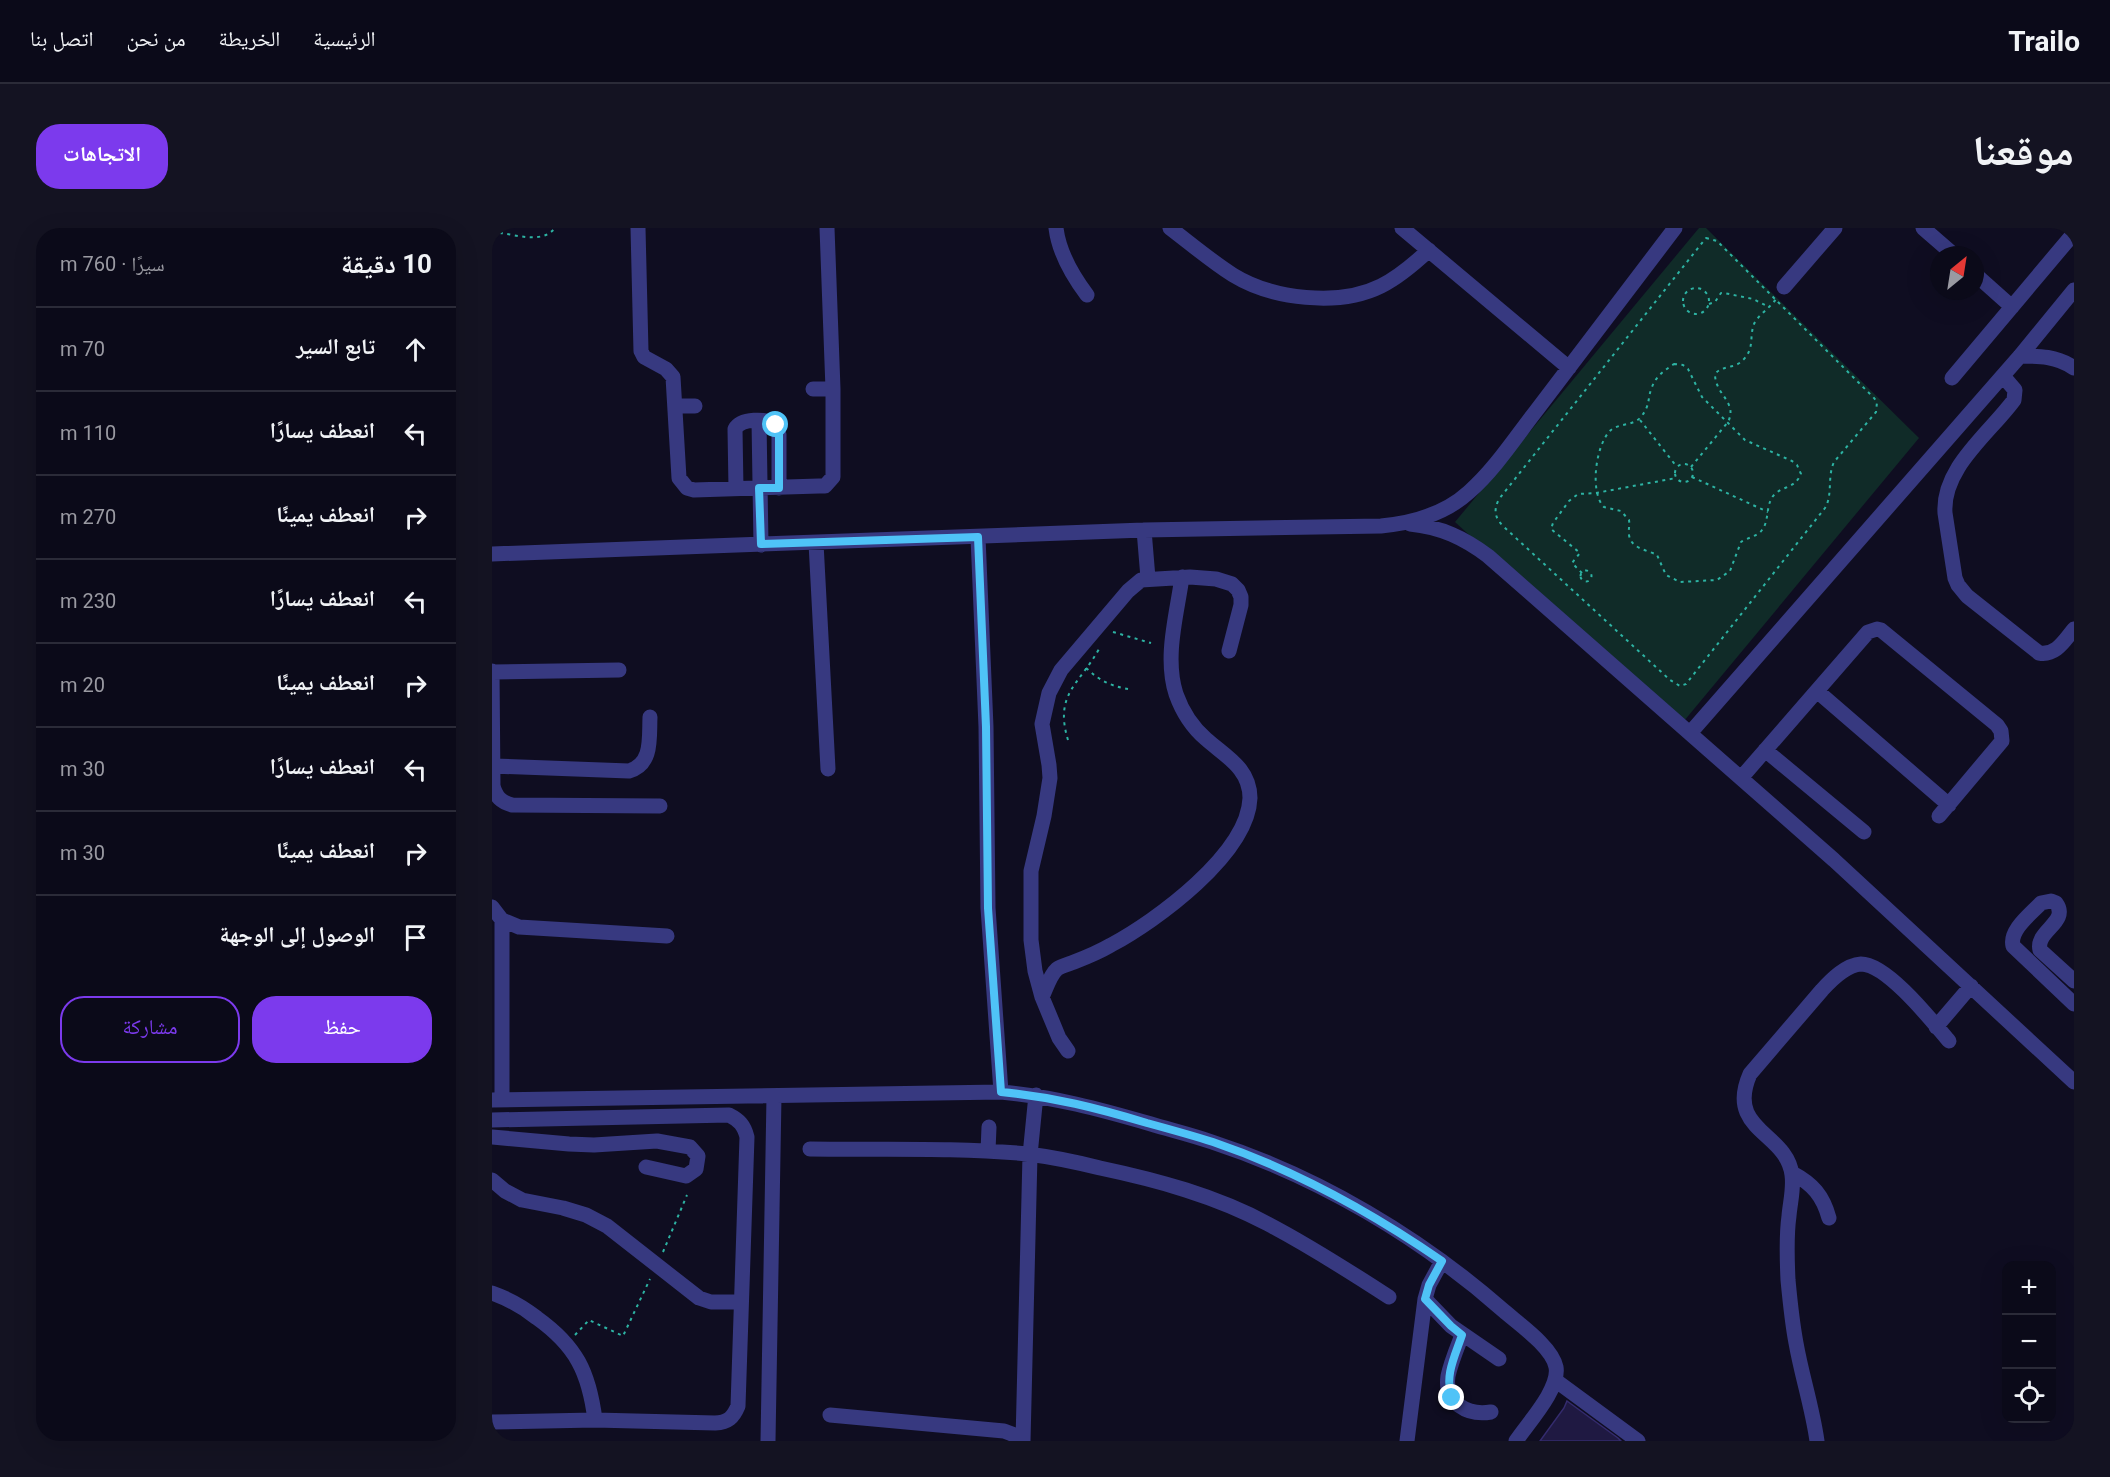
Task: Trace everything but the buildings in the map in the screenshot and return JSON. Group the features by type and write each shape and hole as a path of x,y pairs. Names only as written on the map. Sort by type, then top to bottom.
{"street":[{"path":"638,228 641,351 644,357 666,369 673,378 679,478 687,488 694,489 825,486 833,477 833,389 827,228"},
{"path":"1056,228 1065,259 1087,295"},
{"path":"1170,228 1234,276 1257,287 1282,294 1307,297 1331,298 1355,295 1378,287 1400,276 1429,250"},
{"path":"1402,228 1569,368"},
{"path":"1405,524 1438,512 1469,493 1569,368 1675,228"},
{"path":"1780,293 1835,228"},
{"path":"1923,228 1944,246"},
{"path":"1952,378 2074,233"},
{"path":"1984,282 2012,307"},
{"path":"1690,732 2002,376 2074,290"},
{"path":"2019,356 2045,356 2067,363 2074,368"},
{"path":"2002,376 2015,390 2014,400 1955,471 1948,485 1944,504 1955,578 1967,596 2039,653 2053,652 2074,629"},
{"path":"813,390 833,389"},
{"path":"676,406 695,406"},
{"path":"735,489 735,429 740,422 759,421 772,422 779,430 779,488"},
{"path":"759,421 761,544"},
{"path":"492,554 1144,530 1405,524 1428,526 1450,532 1488,556 1690,732 1857,881 2074,1082"},
{"path":"1144,530 1148,578"},
{"path":"978,537 986,727 988,908 1001,1092"},
{"path":"816,543 828,769"},
{"path":"1042,997 1057,969 1119,941 1160,915 1182,897 1208,873 1230,844 1247,812 1250,798 1248,783 1242,770 1193,725 1177,695 1172,678 1171,656 1182,577"},
{"path":"1068,1051 1059,1038 1042,997 1032,958 1031,871 1050,778 1050,765 1042,724 1049,693 1061,670 1128,591 1141,579 1182,577 1216,579 1232,584 1241,597 1229,651"},
{"path":"1741,778 1868,632 1877,629 1997,725 2001,731 2001,741 1944,811 1817,691"},
{"path":"619,670 492,671 495,794 506,803 660,806"},
{"path":"493,766 628,771 636,769 647,758 651,717"},
{"path":"1765,750 1864,832"},
{"path":"2074,981 2038,947 2040,940 2059,917 2060,912 2056,903 2046,901 2041,903 2016,930 2012,941 2013,946 2074,1004"},
{"path":"492,907 502,920 519,927 667,936"},
{"path":"502,920 497,1100 1001,1092 1036,1095 1091,1107 1202,1139 1283,1170 1344,1200 1398,1231 1442,1261 1488,1297 1543,1346 1556,1367 1556,1380 1516,1441"},
{"path":"1032,958 1057,969"},
{"path":"1817,1441 1813,1410 1796,1345 1791,1311 1787,1243 1792,1173 1780,1151 1748,1116 1744,1102 1744,1088 1750,1074 1833,978 1859,964 1879,970 1906,993 1949,1041"},
{"path":"1936,1026 1971,986"},
{"path":"1022,1441 1030,1155 1036,1095"},
{"path":"768,1441 774,1096"},
{"path":"492,1120 729,1115 738,1119 747,1137 738,1406 734,1416 725,1422 715,1423 595,1420 492,1422"},
{"path":"988,1151 989,1127"},
{"path":"492,1137 594,1145 643,1141 663,1142 690,1147 698,1156 696,1169 686,1176 646,1167"},
{"path":"810,1149 988,1151 1067,1160 1138,1176 1198,1194 1266,1223 1333,1260 1389,1297"},
{"path":"1792,1173 1806,1180 1817,1191 1825,1203 1829,1218"},
{"path":"492,1180 522,1200 586,1215 607,1226 699,1298 711,1302 741,1302"},
{"path":"1407,1441 1425,1299 1429,1285 1442,1261"},
{"path":"492,1293 525,1309 555,1331 567,1344 576,1356 589,1385 595,1420"},
{"path":"1425,1299 1462,1335 1499,1359"},
{"path":"1462,1335 1448,1376 1448,1388 1459,1407 1480,1414 1491,1412"},
{"path":"1556,1380 1638,1441"},
{"path":"830,1415 1004,1431 1022,1441"}],"path":[{"path":"500,233 505,228"},
{"path":"492,232 537,237 548,235 555,228"},
{"path":"1707,238 1717,241 1780,293 1874,398 1877,402 1876,412 1834,462 1830,478 1829,503 1826,508 1686,684 1676,685 1504,527 1497,520 1495,507 1521,471 1707,238"},
{"path":"1709,304 1706,291 1698,287 1689,289 1683,295 1684,308 1691,314 1700,314 1709,304 1715,303 1724,292 1754,299 1770,308"},
{"path":"1691,466 1728,422 1732,414 1731,407 1718,388 1714,374 1720,369 1740,363 1746,357 1752,344 1753,325 1770,308 1780,293"},
{"path":"1674,364 1683,365 1688,369 1702,397 1728,422 1745,440 1792,461 1800,469 1801,474 1794,485 1776,492 1769,504 1763,529 1759,534 1741,542 1730,571 1717,580 1680,582 1666,575 1657,555 1638,548 1629,536 1629,520 1621,511 1604,507 1596,493 1594,478 1602,443 1610,430 1639,419 1647,407 1652,387 1659,375 1674,364"},
{"path":"1639,419 1677,467"},
{"path":"1676,478 1677,467 1684,464 1691,466"},
{"path":"1582,573 1572,563 1580,553 1553,531 1551,526 1573,497 1578,494 1596,493 1676,478 1686,482 1694,474 1691,466"},
{"path":"1692,477 1768,512"},
{"path":"1110,633 1119,632 1151,643"},
{"path":"1068,740 1063,725 1063,710 1068,695 1100,647"},
{"path":"1086,668 1098,679 1112,686 1128,689"},
{"path":"567,1344 589,1320 622,1336 657,1265 687,1195"}],"green space":[{"path":"1699,228 1706,228 1919,438 1679,727 1455,522"}],"route":[{"path":"776,425 779,430 779,488 759,488 761,544 978,537 985,671 988,908 995,1035 1001,1092 1064,1100 1213,1142 1283,1170 1344,1200 1398,1231 1442,1261 1429,1285 1425,1299 1462,1335 1448,1376 1448,1388 1452,1398"}]}
